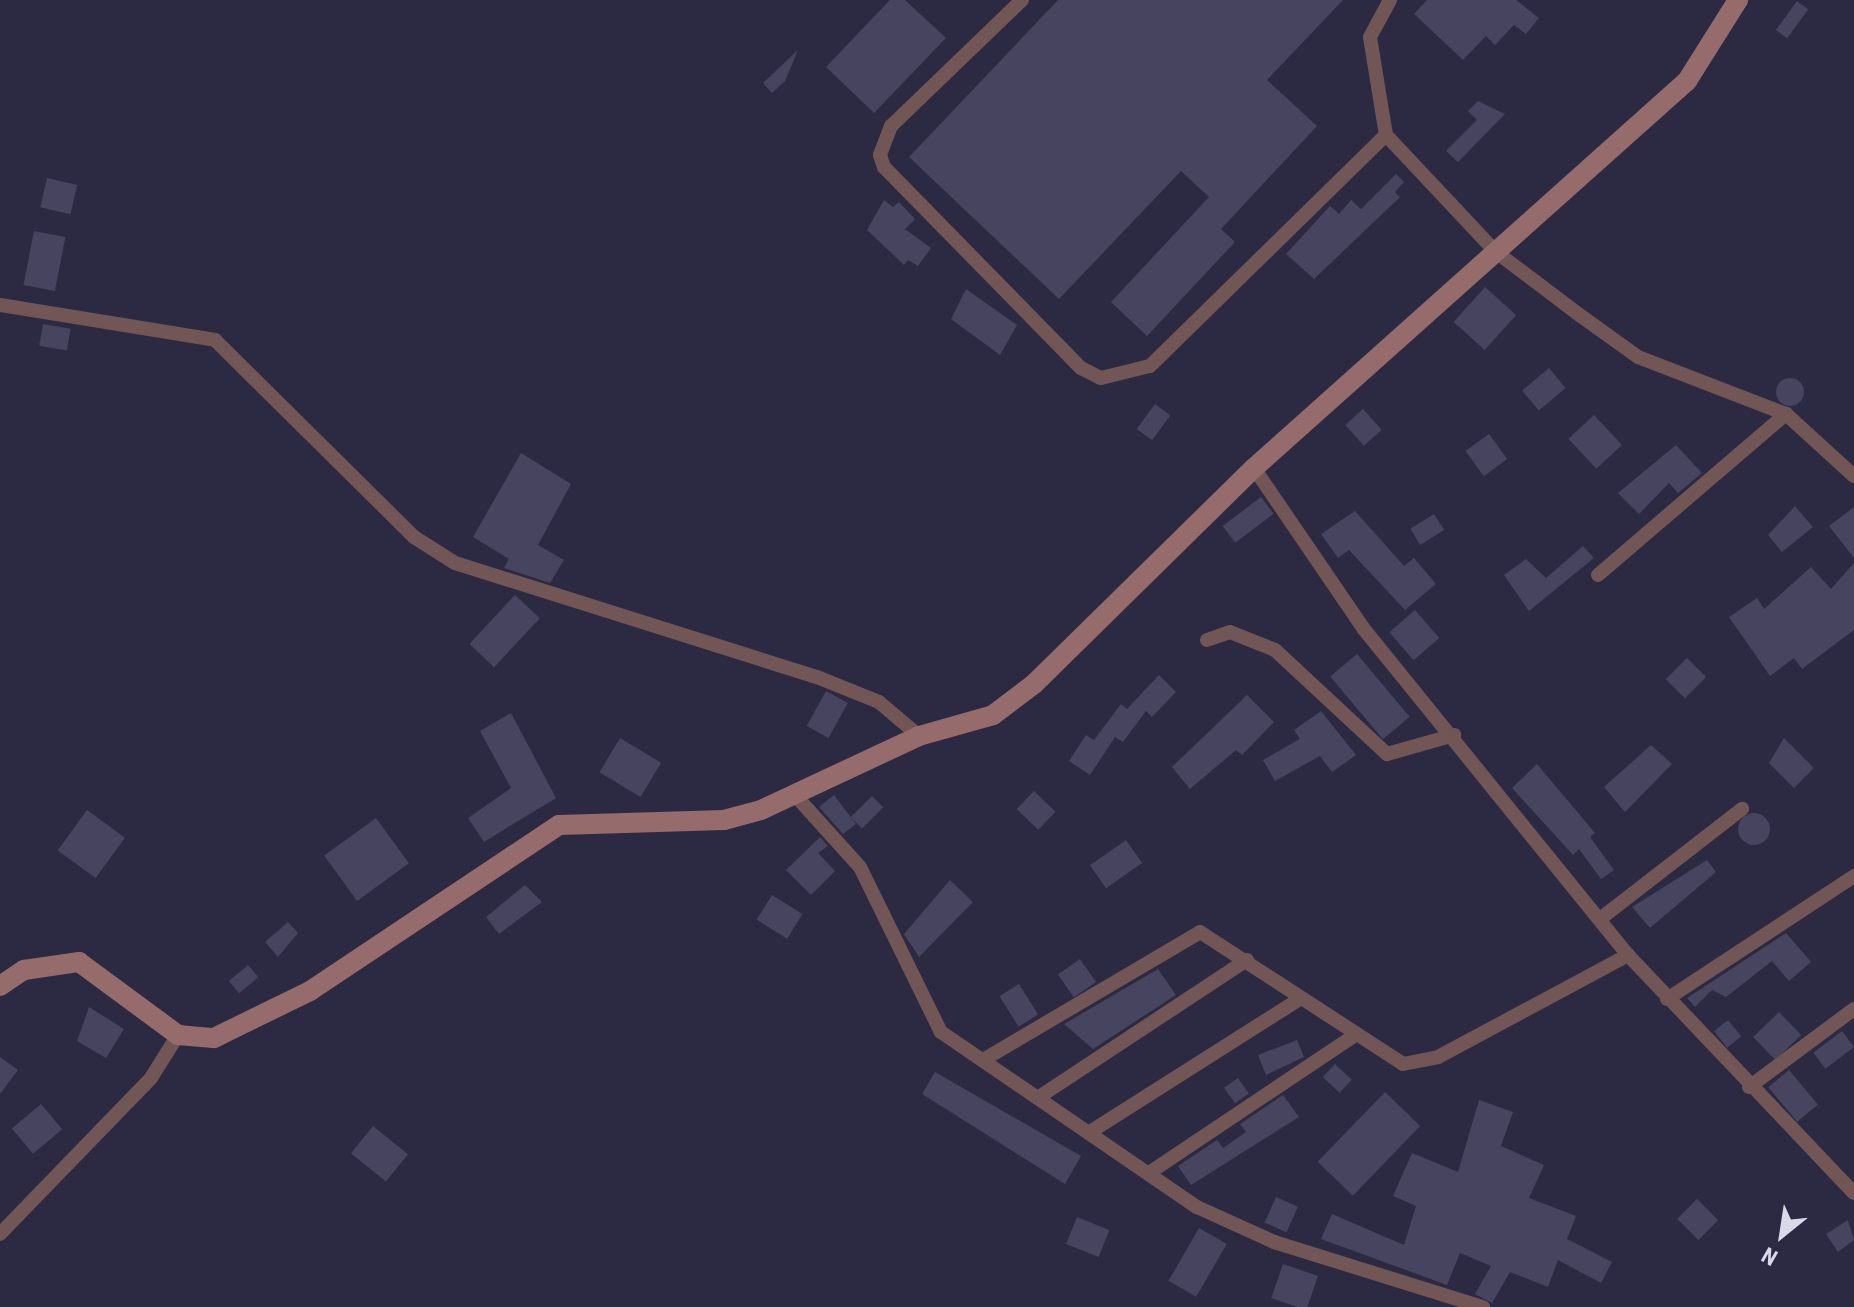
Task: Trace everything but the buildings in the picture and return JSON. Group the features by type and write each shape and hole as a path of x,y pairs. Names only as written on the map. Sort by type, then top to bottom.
{"main road":[{"path":"0,986 24,970 79,962 178,1035 214,1038 310,991 559,825 681,827 761,810 919,736 993,715 1034,684 1254,468 1687,81 1738,0"}],"street":[{"path":"1022,0 891,126 880,155 884,167 1070,357 1101,378 1150,366 1386,135"},
{"path":"1390,0 1370,37 1386,135 1496,252 1638,357 1786,414 1854,476"},
{"path":"0,305 215,340 414,537 455,563 817,677 879,702 919,736"},
{"path":"1598,575 1786,414"},
{"path":"1254,468 1363,628 1454,735 1628,955 1749,1087 1854,1193"},
{"path":"1207,640 1230,632 1275,650 1387,754 1454,735"},
{"path":"794,794 860,867 928,1018 983,1060 1197,1207 1274,1242 1483,1307"},
{"path":"1600,919 1742,809"},
{"path":"1667,999 1854,876"},
{"path":"983,1060 1191,934 1210,934 1354,1036 1403,1064 1438,1057 1628,955"},
{"path":"1039,1097 1247,960"},
{"path":"1090,1132 1301,998"},
{"path":"1749,1087 1854,1009"},
{"path":"0,1234 151,1078 178,1035"},
{"path":"1149,1173 1354,1036"}]}
